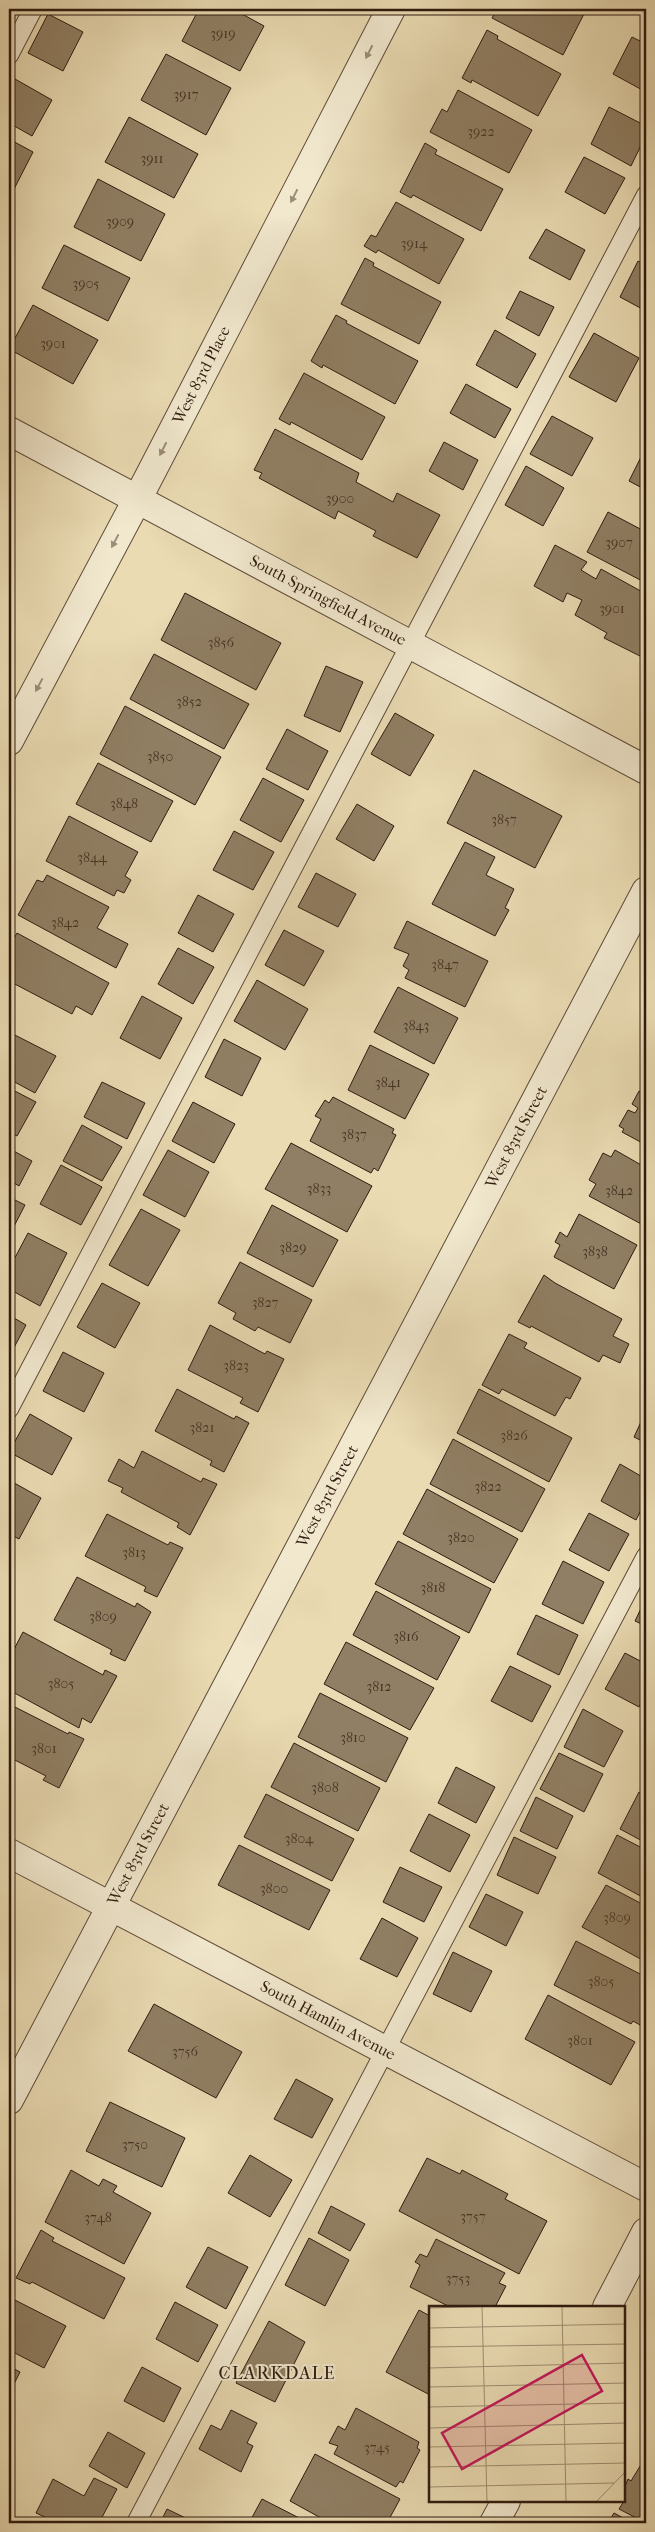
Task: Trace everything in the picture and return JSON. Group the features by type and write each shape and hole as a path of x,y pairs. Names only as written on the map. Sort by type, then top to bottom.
{"street":[{"name":"West 83rd Place","path":"9,741 138,498 391,9"},
{"name":"South Springfield Avenue","path":"9,431 646,770"},
{"name":"West 83rd Street","path":"9,2100 646,892"},
{"name":"South Hamlin Avenue","path":"9,1853 646,2187"},
{"path":"608,2306 646,2232"},
{"path":"494,2523 505,2502"}],"lane":[{"path":"9,55 33,9"},
{"path":"9,1409 646,195"},
{"path":"136,2523 646,1556"}],"building":[{"path":"199,9 233,9 264,26 240,71 182,41"},
{"path":"497,9 586,10 563,55 492,18"},
{"path":"48,14 83,32 63,71 28,53"},
{"path":"487,30 498,36 497,39 561,74 538,116 472,80 471,83 462,78"},
{"path":"632,37 646,44 646,92 613,74"},
{"path":"166,54 231,88 206,135 141,100"},
{"path":"15,79 52,100 32,136 9,123 9,91"},
{"path":"458,90 532,130 509,173 430,132 442,109 447,112"},
{"path":"609,107 646,126 646,135 631,166 591,144"},
{"path":"129,117 198,154 174,198 105,162"},
{"path":"9,139 33,152 12,193 9,191"},
{"path":"425,143 437,150 435,154 503,189 481,231 413,195 411,198 400,192"},
{"path":"584,157 625,178 605,214 565,192"},
{"path":"98,179 165,214 141,261 74,227"},
{"path":"396,202 464,239 439,284 378,250 376,253 364,246 371,235 376,237"},
{"path":"546,229 585,250 570,280 529,258"},
{"path":"64,245 130,278 108,321 42,288"},
{"path":"365,258 374,263 373,266 441,302 419,344 341,304"},
{"path":"638,261 646,266 646,311 620,297"},
{"path":"520,291 554,307 539,336 506,318"},
{"path":"33,305 98,340 73,384 9,349"},
{"path":"336,315 347,321 346,323 418,361 395,404 323,365 322,368 311,361"},
{"path":"495,330 536,354 517,388 476,365"},
{"path":"594,333 639,358 616,402 569,377"},
{"path":"304,373 385,417 362,460 291,422 290,425 279,419"},
{"path":"466,384 511,409 495,438 450,413"},
{"path":"552,416 593,438 572,476 530,454"},
{"path":"275,429 359,473 356,482 393,502 397,493 440,515 417,558 373,536 376,531 338,511 335,519 259,478 262,473 254,470"},
{"path":"444,442 478,460 463,490 429,471"},
{"path":"646,447 646,490 629,481"},
{"path":"526,466 564,488 543,526 505,505"},
{"path":"608,512 646,532 646,583 587,552"},
{"path":"555,545 587,562 581,570 596,579 601,569 646,594 646,659 604,638 607,633 575,615 582,600 567,593 563,602 534,586"},
{"path":"185,593 281,643 256,690 161,640"},
{"path":"154,654 249,704 224,749 130,699"},
{"path":"326,666 363,682 340,732 304,716"},
{"path":"125,706 221,757 195,805 100,754"},
{"path":"395,713 434,735 410,776 371,754"},
{"path":"287,729 328,751 308,790 266,769"},
{"path":"98,763 173,801 151,842 76,804"},
{"path":"474,770 562,816 535,868 447,823"},
{"path":"263,778 304,800 281,842 240,820"},
{"path":"357,804 394,826 374,861 336,839"},
{"path":"69,816 138,852 125,876 131,880 124,893 117,890 114,896 46,861"},
{"path":"234,831 274,852 253,890 213,870"},
{"path":"465,842 495,857 486,875 514,889 505,908 509,910 495,936 432,904"},
{"path":"316,873 356,894 338,927 298,907"},
{"path":"47,875 109,907 97,928 128,944 116,968 18,915 37,880 43,882"},
{"path":"198,895 234,914 213,952 178,933"},
{"path":"407,921 488,961 465,1007 405,978 409,970 403,966 409,954 394,948"},
{"path":"284,930 324,951 304,986 265,965"},
{"path":"17,933 109,983 92,1015 76,1006 72,1014 9,981 9,947"},
{"path":"178,948 214,967 193,1004 158,984"},
{"path":"257,980 308,1009 285,1050 234,1021"},
{"path":"398,987 458,1018 434,1064 374,1032"},
{"path":"142,996 182,1018 160,1059 120,1038"},
{"path":"9,1032 56,1056 35,1093 9,1079"},
{"path":"224,1039 261,1058 242,1096 205,1077"},
{"path":"370,1045 429,1074 405,1119 348,1090"},
{"path":"102,1082 145,1103 127,1139 84,1117"},
{"path":"9,1088 36,1102 17,1136 9,1132"},
{"path":"639,1091 645,1094 646,1091 646,1145 622,1132 624,1129 619,1126 628,1110 635,1113 638,1108 632,1104"},
{"path":"333,1097 394,1129 392,1133 396,1135 378,1171 374,1168 371,1173 310,1141 321,1119 315,1116 325,1100 329,1103"},
{"path":"193,1102 235,1124 214,1163 172,1141"},
{"path":"82,1125 122,1147 102,1181 63,1161"},
{"path":"9,1141 12,1143 10,1149 32,1161 19,1186 9,1180"},
{"path":"291,1143 372,1186 347,1232 265,1189"},
{"path":"168,1150 209,1172 185,1217 143,1195"},
{"path":"615,1150 643,1166 646,1163 645,1226 589,1196 596,1184 589,1180 603,1153 611,1157"},
{"path":"61,1165 102,1187 81,1225 40,1204"},
{"path":"9,1197 25,1205 9,1236"},
{"path":"272,1205 338,1240 313,1287 247,1253"},
{"path":"141,1209 180,1230 148,1286 109,1265"},
{"path":"579,1214 637,1245 614,1289 554,1257 560,1245 555,1242 560,1232 567,1237"},
{"path":"28,1233 67,1253 40,1306 9,1289 9,1269"},
{"path":"240,1262 312,1300 290,1343 258,1327 255,1331 233,1319 236,1313 218,1303"},
{"path":"544,1275 555,1283 622,1319 613,1336 629,1344 620,1363 603,1355 599,1362 531,1326 530,1328 518,1322"},
{"path":"102,1283 140,1303 115,1348 77,1327"},
{"path":"9,1315 26,1325 9,1357"},
{"path":"210,1325 265,1354 267,1351 284,1359 258,1412 240,1403 243,1398 188,1370"},
{"path":"509,1334 527,1343 524,1348 581,1378 570,1399 566,1397 555,1416 502,1389 499,1394 482,1385"},
{"path":"63,1352 104,1373 84,1412 43,1391"},
{"path":"177,1389 234,1419 236,1416 249,1423 224,1472 210,1465 212,1461 155,1431"},
{"path":"479,1389 572,1438 549,1482 457,1433"},
{"path":"646,1411 646,1443 634,1437"},
{"path":"30,1414 72,1438 52,1475 9,1452"},
{"path":"453,1439 545,1489 522,1532 430,1484"},
{"path":"142,1451 201,1482 203,1478 217,1484 190,1535 177,1527 179,1523 121,1492 123,1488 108,1481 119,1459 134,1468"},
{"path":"620,1464 646,1479 646,1500 636,1520 601,1501"},
{"path":"9,1480 41,1498 19,1539 9,1534"},
{"path":"427,1489 518,1539 494,1583 403,1534"},
{"path":"589,1513 629,1534 609,1571 569,1550"},
{"path":"107,1514 168,1545 170,1542 183,1548 157,1597 144,1591 146,1587 85,1556"},
{"path":"398,1541 491,1589 469,1633 375,1584"},
{"path":"563,1561 604,1582 583,1624 542,1604"},
{"path":"77,1577 135,1607 137,1603 151,1612 125,1661 110,1654 112,1650 54,1620"},
{"path":"376,1591 460,1637 437,1680 353,1635"},
{"path":"646,1598 646,1626 635,1621"},
{"path":"536,1615 578,1635 559,1675 517,1654"},
{"path":"23,1632 103,1675 105,1670 117,1676 91,1723 82,1718 79,1728 9,1690 9,1659"},
{"path":"346,1642 434,1688 410,1730 324,1684"},
{"path":"625,1653 646,1664 646,1693 639,1707 605,1689"},
{"path":"510,1666 551,1686 532,1722 491,1701"},
{"path":"320,1693 408,1738 386,1782 298,1737"},
{"path":"9,1704 68,1734 69,1732 84,1739 59,1788 43,1780 46,1776 9,1757"},
{"path":"583,1709 623,1731 604,1767 564,1747"},
{"path":"294,1743 380,1788 358,1831 271,1787"},
{"path":"559,1753 603,1774 584,1812 540,1789"},
{"path":"456,1767 495,1787 476,1823 438,1803"},
{"path":"639,1792 646,1796 646,1843 620,1829"},
{"path":"266,1794 354,1839 332,1881 244,1837"},
{"path":"536,1797 573,1816 557,1849 520,1831"},
{"path":"429,1814 470,1835 450,1872 410,1851"},
{"path":"617,1835 646,1850 646,1899 598,1873"},
{"path":"514,1837 556,1857 538,1894 497,1875"},
{"path":"239,1845 330,1890 309,1930 218,1885"},
{"path":"400,1867 442,1887 424,1922 383,1902"},
{"path":"606,1885 646,1906 646,1962 582,1927"},
{"path":"486,1894 523,1912 506,1946 469,1927"},
{"path":"382,1918 418,1938 397,1977 360,1959"},
{"path":"576,1941 646,1977 646,2012 640,2025 633,2021 631,2024 554,1985"},
{"path":"453,1952 492,1971 471,2012 433,1994"},
{"path":"548,1995 635,2042 611,2085 525,2039"},
{"path":"154,2004 242,2052 216,2098 128,2051"},
{"path":"296,2079 333,2099 312,2138 274,2119"},
{"path":"110,2102 185,2138 162,2187 86,2151"},
{"path":"250,2155 292,2180 270,2217 228,2193"},
{"path":"427,2158 460,2174 462,2170 508,2194 505,2199 547,2221 519,2274 399,2211"},
{"path":"71,2170 99,2186 103,2179 117,2186 113,2192 151,2213 124,2264 45,2222"},
{"path":"331,2206 365,2224 350,2251 318,2233"},
{"path":"41,2230 54,2238 52,2241 125,2278 104,2319 32,2282 30,2284 16,2278"},
{"path":"309,2238 349,2260 325,2306 285,2285"},
{"path":"436,2239 505,2273 499,2283 506,2286 496,2306 448,2306 410,2287 420,2265 415,2262 420,2254 427,2257"},
{"path":"208,2247 248,2267 226,2309 186,2287"},
{"path":"9,2297 66,2326 44,2368 9,2350"},
{"path":"175,2302 218,2325 198,2362 156,2339"},
{"path":"419,2310 429,2315 429,2394 386,2372"},
{"path":"269,2321 305,2342 275,2402 236,2383"},
{"path":"9,2366 20,2372 9,2394"},
{"path":"142,2367 181,2388 164,2422 124,2401"},
{"path":"356,2408 419,2442 417,2448 420,2450 403,2483 400,2481 396,2487 334,2454 338,2446 329,2443 338,2426 345,2430"},
{"path":"231,2410 257,2423 247,2443 253,2446 241,2472 199,2449 211,2425 221,2430"},
{"path":"108,2432 145,2453 127,2488 89,2466"},
{"path":"315,2454 400,2499 387,2523 330,2523 290,2501"},
{"path":"642,2463 646,2466 646,2523 619,2509 625,2502 625,2486 628,2479 631,2481"},
{"path":"94,2478 117,2489 99,2523 51,2523 48,2522 49,2519 36,2513 53,2479 84,2496"},
{"path":"262,2499 309,2523 249,2523"},
{"path":"167,2509 196,2523 160,2523"},
{"path":"614,2513 627,2520 624,2523 608,2523"}],"district":[{"name":"CLARKDALE","path":"277,2373"}]}
